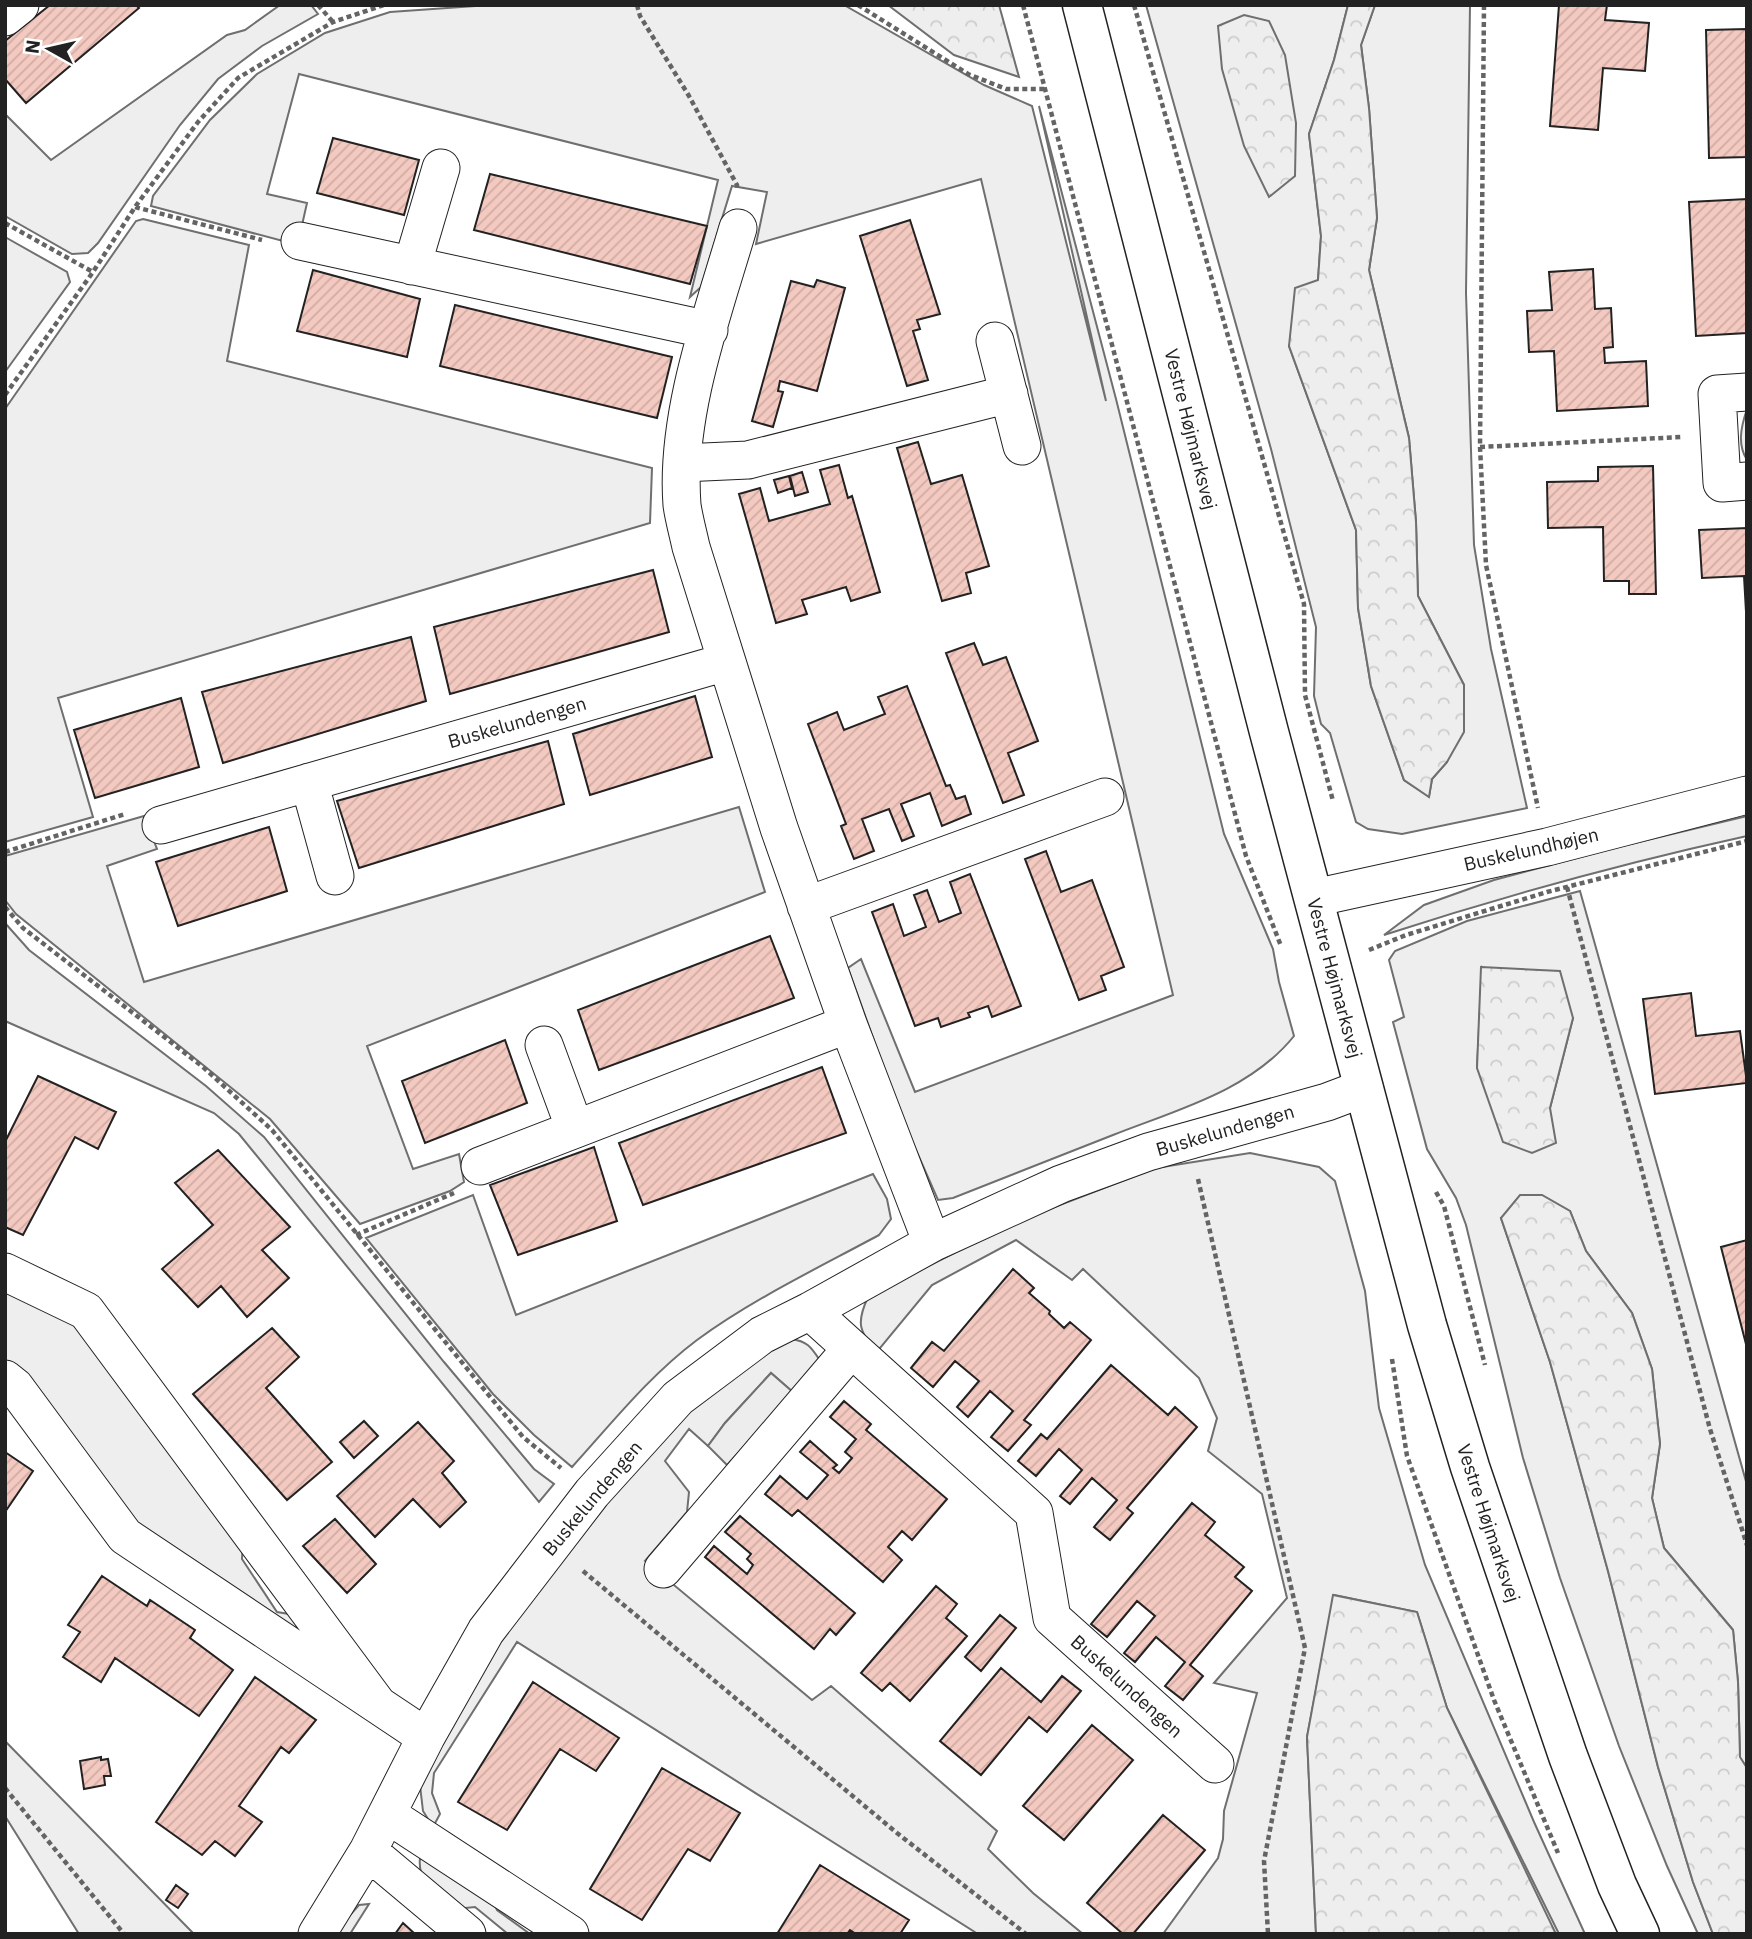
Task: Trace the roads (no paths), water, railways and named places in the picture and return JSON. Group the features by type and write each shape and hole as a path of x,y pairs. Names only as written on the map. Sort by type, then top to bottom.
{"street":[{"path":"5,18 20,5"},
{"name":"Vestre Højmarksvej","path":"1082,5 1427,1325 1470,1467 1568,1756 1617,1885 1640,1934"},
{"path":"412,267 441,168"},
{"path":"738,228 687,418 682,463 682,506 691,547 726,662 806,906 932,1243"},
{"path":"300,241 709,330"},
{"path":"995,341 1022,446"},
{"path":"1747,392 1717,394 1722,483 1747,481"},
{"path":"682,463 748,460 1009,394"},
{"name":"Buskelundengen","path":"161,825 726,662"},
{"path":"309,782 335,876"},
{"name":"Buskelundhøjen","path":"1314,898 1547,847 1747,795"},
{"path":"806,906 1105,797"},
{"path":"480,1166 848,1024"},
{"path":"544,1045 575,1129"},
{"name":"Buskelundengen","path":"317,1934 368,1852 426,1737 486,1631 592,1493 678,1398 762,1335 932,1243 1061,1184 1148,1152 1326,1102 1364,1088"},
{"path":"5,1272 86,1311 376,1702"},
{"name":"Buskelundengen","path":"810,1311 1034,1513 1052,1618 1215,1764"},
{"path":"663,1569 851,1349"},
{"path":"5,1379 15,1387 125,1536 426,1737"},
{"path":"388,1815 570,1934"},
{"path":"368,1852 467,1934"}]}
